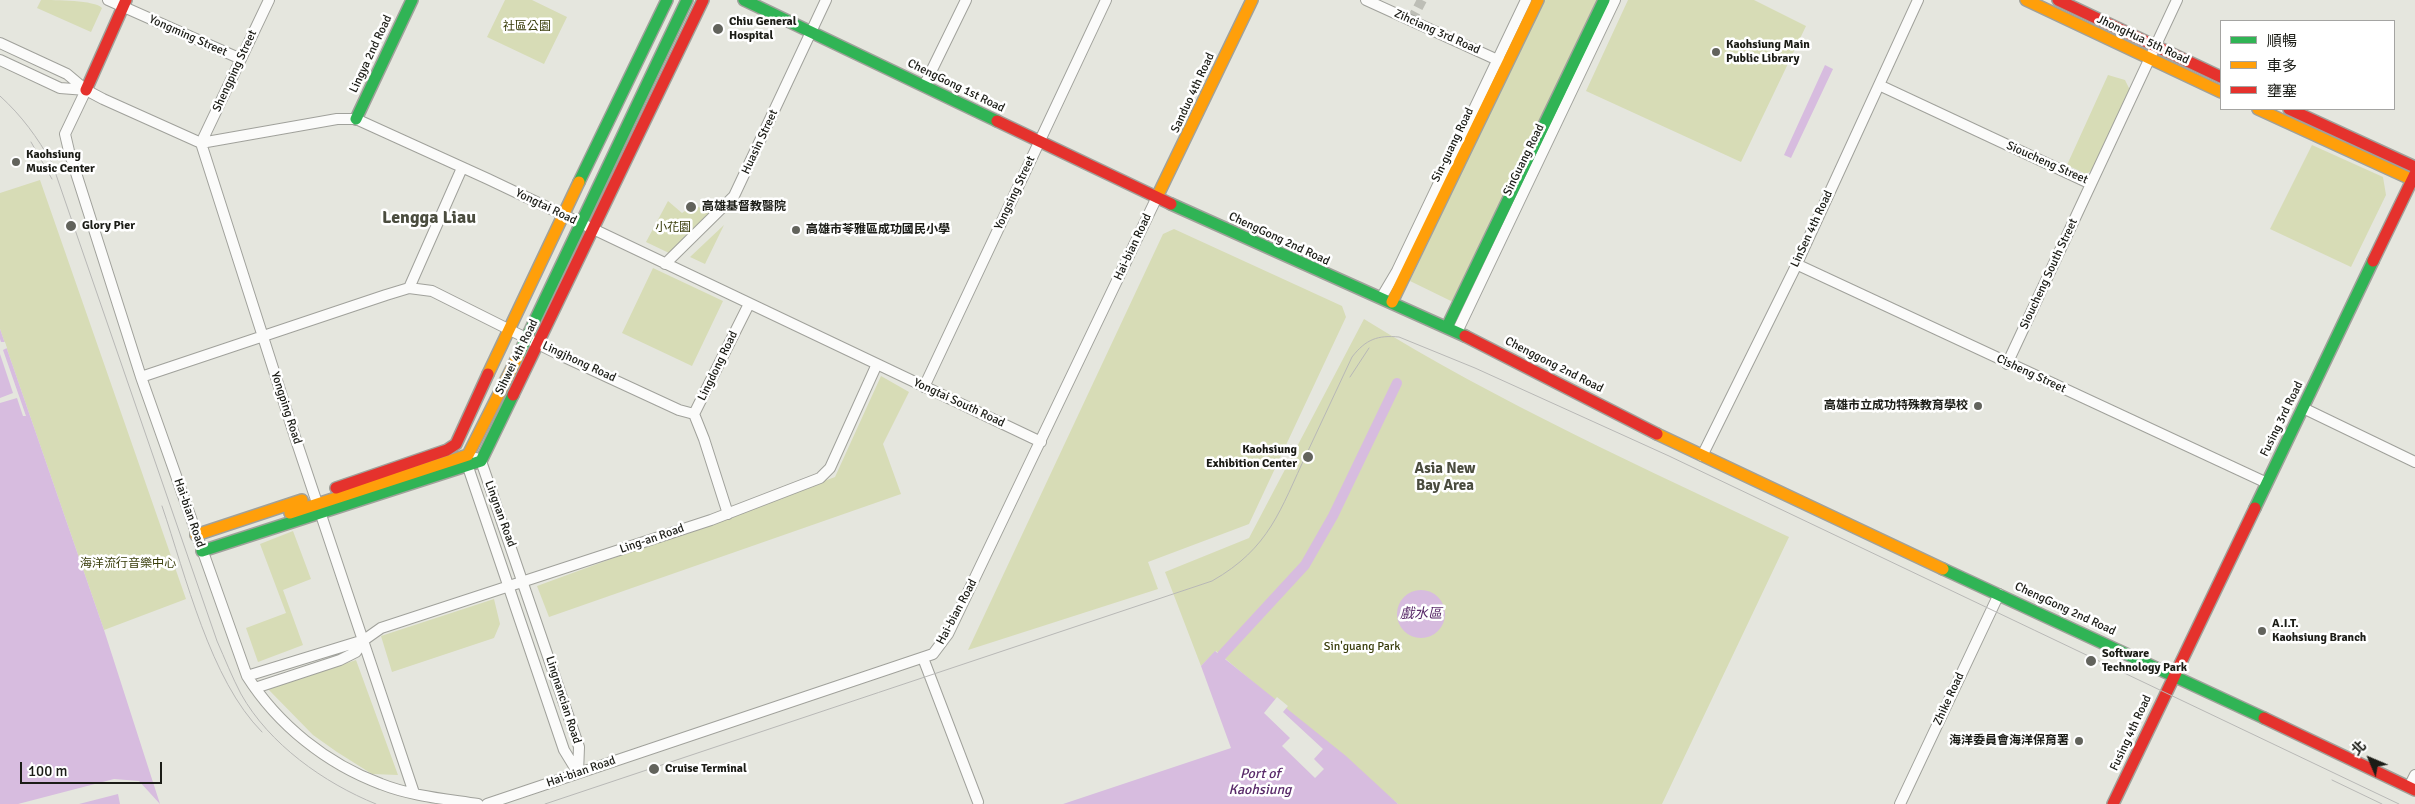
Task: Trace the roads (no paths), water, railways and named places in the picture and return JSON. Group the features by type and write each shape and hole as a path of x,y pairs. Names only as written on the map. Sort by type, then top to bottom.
{"street":[{"name":"Yongming Street","path":"108,0 125,3 241,59"},
{"name":"Shengping Street","path":"201,143 268,0"},
{"name":"Lingya 2nd Road","path":"356,119 412,0"},
{"name":"Sihwei 4th Road","path":"456,444 509,328 565,216 667,0"},
{"name":"Sihwei 4th Road","path":"468,454 527,338 686,0"},
{"name":"Sihwei 4th Road","path":"482,461 703,0"},
{"name":"ChengGong 1st Road","path":"744,0 1157,197"},
{"name":"Huasin Street","path":"665,264 734,196 826,0"},
{"path":"924,86 966,0"},
{"name":"Yongsing Street","path":"924,387 1106,0"},
{"name":"Sanduo 4th Road","path":"1157,197 1252,0"},
{"name":"Zihciang 3rd Road","path":"1366,0 1502,62"},
{"name":"Sin-guang Road","path":"1502,62 1526,0"},
{"name":"Sin-guang Road","path":"1386,300 1502,62 1538,0"},
{"name":"SinGuang Road","path":"1452,330 1604,0"},
{"name":"SinGuang Road","path":"1452,330 1615,0"},
{"name":"LinSen 4th Road","path":"1702,456 1796,264 1918,0"},
{"name":"JhongHua 5th Road","path":"2026,0 2220,92"},
{"name":"JhongHua 5th Road","path":"2058,0 2220,77"},
{"name":"Sioucheng Street","path":"1879,85 2091,184 2177,0"},
{"path":"86,90 125,3"},
{"path":"0,43 67,74 86,90 201,143"},
{"path":"0,60 60,88 86,90"},
{"name":"Hai-bian Road","path":"86,90 65,134 142,377 247,676 255,688 283,719 329,758 382,785 414,793 478,804"},
{"path":"2260,110 2414,180"},
{"path":"2291,110 2415,167"},
{"name":"Yongtai Road","path":"201,143 336,119 356,119 877,364"},
{"name":"Yongping Road","path":"201,143 262,335 414,793"},
{"path":"409,288 462,168"},
{"name":"Fusing 3rd Road","path":"2174,675 2414,180"},
{"name":"Sioucheng South Street","path":"2008,364 2091,184"},
{"name":"ChengGong 2nd Road","path":"1157,197 1358,290 1386,300"},
{"name":"Hai-bian Road","path":"487,804 933,654 948,634 1157,197"},
{"name":"Cisheng Street","path":"1796,264 2267,483"},
{"name":"Lingjhong Road","path":"142,377 262,335 409,288 432,291 679,410 694,414"},
{"name":"Chenggong 2nd Road","path":"1386,300 1452,330 1702,456"},
{"name":"Lingdong Road","path":"728,514 704,438 694,414 749,304"},
{"name":"Yongtai South Road","path":"877,364 1041,442"},
{"name":"Ling-an Road","path":"247,676 364,640 381,628 728,514 820,478 830,468 877,364"},
{"path":"2303,408 2415,462"},
{"path":"318,504 447,450 456,444 468,454 482,461"},
{"path":"199,543 468,454"},
{"name":"Lingnan Road","path":"468,454 468,467 509,586"},
{"name":"ChengGong 2nd Road","path":"1702,456 2174,675 2412,789"},
{"path":"199,543 318,504 468,467 482,461"},
{"name":"Lingnan Road","path":"482,461 524,581"},
{"name":"Lingnancian Road","path":"524,581 579,747 578,773"},
{"name":"Lingnancian Road","path":"509,586 564,750 578,773"},
{"name":"Zhike Road","path":"1900,804 1999,594"},
{"name":"Ling-an Road","path":"255,688 340,660 356,652 364,640"},
{"path":"923,658 978,802"},
{"name":"Fusing 4th Road","path":"2113,804 2174,675"},
{"path":"2412,789 2415,775"}],"water":[{"path":"1825,65 1833,69 1791,158 1784,155"},
{"path":"0,329 104,630 160,804 0,804"},
{"name":"戲水區","path":"1416,590 1426,590 1438,597 1445,609 1445,619 1438,631 1426,638 1416,638 1408,634 1401,627 1397,619 1397,609 1401,601 1408,594"},
{"name":"Port of Kaohsiung","path":"1215,651 1346,756 1398,804 1063,804 1231,748 1201,666"}],"waterway":[{"path":"1222,655 1305,565 1333,516 1397,383"}],"tunnel":[{"path":"1411,21 1422,0"}],"tram line":[{"path":"0,96 29,127 52,163 217,641 241,694 267,729 299,760 337,785 376,804"},
{"path":"31,142 52,179"},
{"path":"545,804 1212,581 1248,555 1271,526 1289,492 1352,357 1367,342 1385,337 1399,337 1475,368 1669,456 2399,804"},
{"path":"1350,377 1369,348"},
{"path":"162,506 190,595 214,656 228,685 244,710 262,732"},
{"path":"2332,780 2382,804"}],"place":[{"name":"Chiu General Hospital","path":"718,29"},
{"name":"Kaohsiung Main Public Library","path":"1716,52"},
{"name":"Kaohsiung Music Center","path":"16,162"},
{"name":"高雄基督教醫院","path":"691,207"},
{"name":"Glory Pier","path":"71,226"},
{"name":"高雄市苓雅區成功國民小學","path":"796,230"},
{"name":"高雄市立成功特殊教育學校","path":"1978,406"},
{"name":"Kaohsiung Exhibition Center","path":"1308,457"},
{"name":"A.I.T. Kaohsiung Branch","path":"2262,631"},
{"name":"Software Technology Park","path":"2091,661"},
{"name":"海洋委員會海洋保育署","path":"2079,741"},
{"name":"Cruise Terminal","path":"654,769"}],"district":[{"name":"Lengga Liau","path":"429,218"},
{"name":"Asia New Bay Area","path":"1445,478"}],"park label":[{"name":"社區公園","path":"527,27"},
{"name":"小花園","path":"673,228"},
{"name":"海洋流行音樂中心","path":"128,564"},
{"name":"Sin'guang Park","path":"1362,647"}]}
